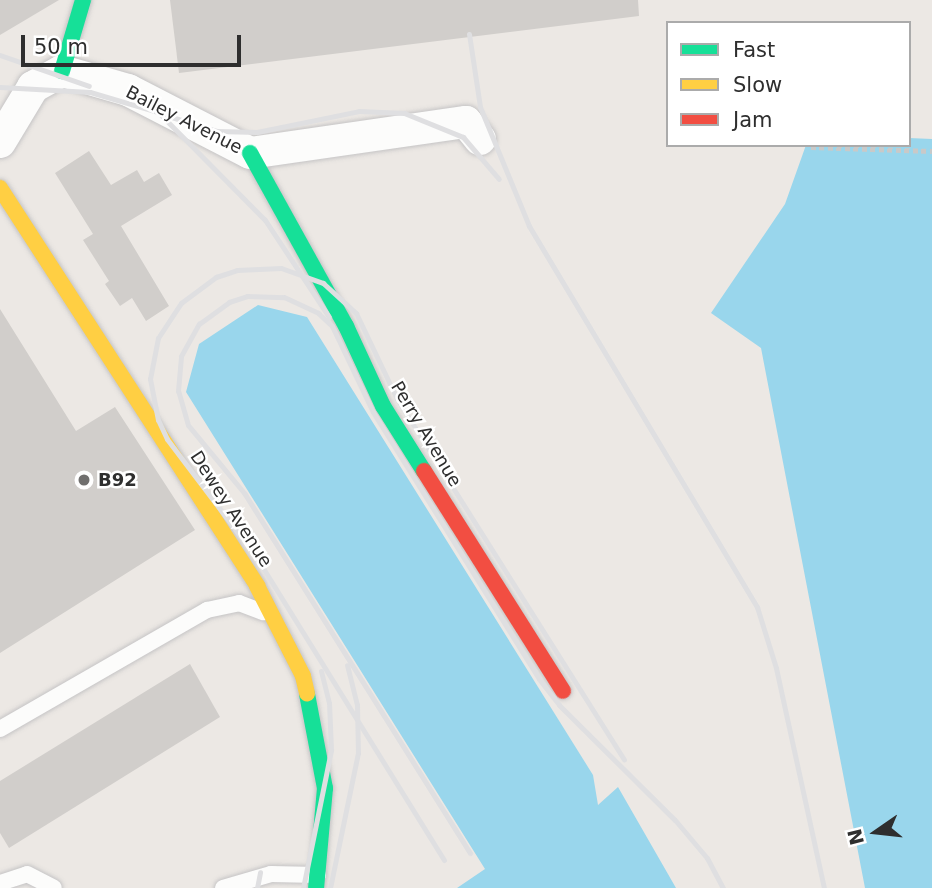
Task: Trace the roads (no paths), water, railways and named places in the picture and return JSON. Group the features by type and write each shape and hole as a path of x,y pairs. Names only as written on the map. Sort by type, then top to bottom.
{"street":[{"path":"0,142 33,87 61,71 83,0"},
{"name":"Bailey Avenue","path":"61,71 128,90 250,153 466,122 480,139"},
{"name":"Perry Avenue","path":"250,153 346,326 383,406 563,691"},
{"name":"Dewey Avenue","path":"0,188 257,586 303,676 318,736 325,803 317,881"}],"lane":[{"path":"0,729 207,610 239,603 275,623"},
{"path":"0,883 27,874 54,888"},
{"path":"223,888 271,874 317,881"}],"water":[{"path":"911,138 932,139 932,888 865,888 761,348 711,313 785,204 805,147 911,147"},
{"path":"258,305 307,317 593,775 598,805 618,787 676,888 457,888 485,869 186,392 199,344"}],"railway":[{"path":"469,34 480,107 529,226 757,607 776,668 824,888"},
{"path":"0,55 89,86"},
{"path":"0,87 90,92 158,112 265,220 329,317"},
{"path":"165,115 217,131 257,132 359,111 404,113 463,137 499,179"},
{"path":"444,860 254,554 167,439 158,420 150,379 158,338 181,303 216,277 237,270 281,268 323,283 356,313 397,399 624,759"},
{"path":"470,853 245,494 188,425 178,391 181,356 199,324 229,302 247,296 284,297 318,313 332,326 373,412 539,679 559,705 675,820 707,858 723,888"},
{"path":"330,888 358,753 357,705 347,665"},
{"path":"303,888 331,750 329,703 321,671"},
{"path":"257,888 260,872"}],"place":[{"name":"B92","path":"84,480"}]}
